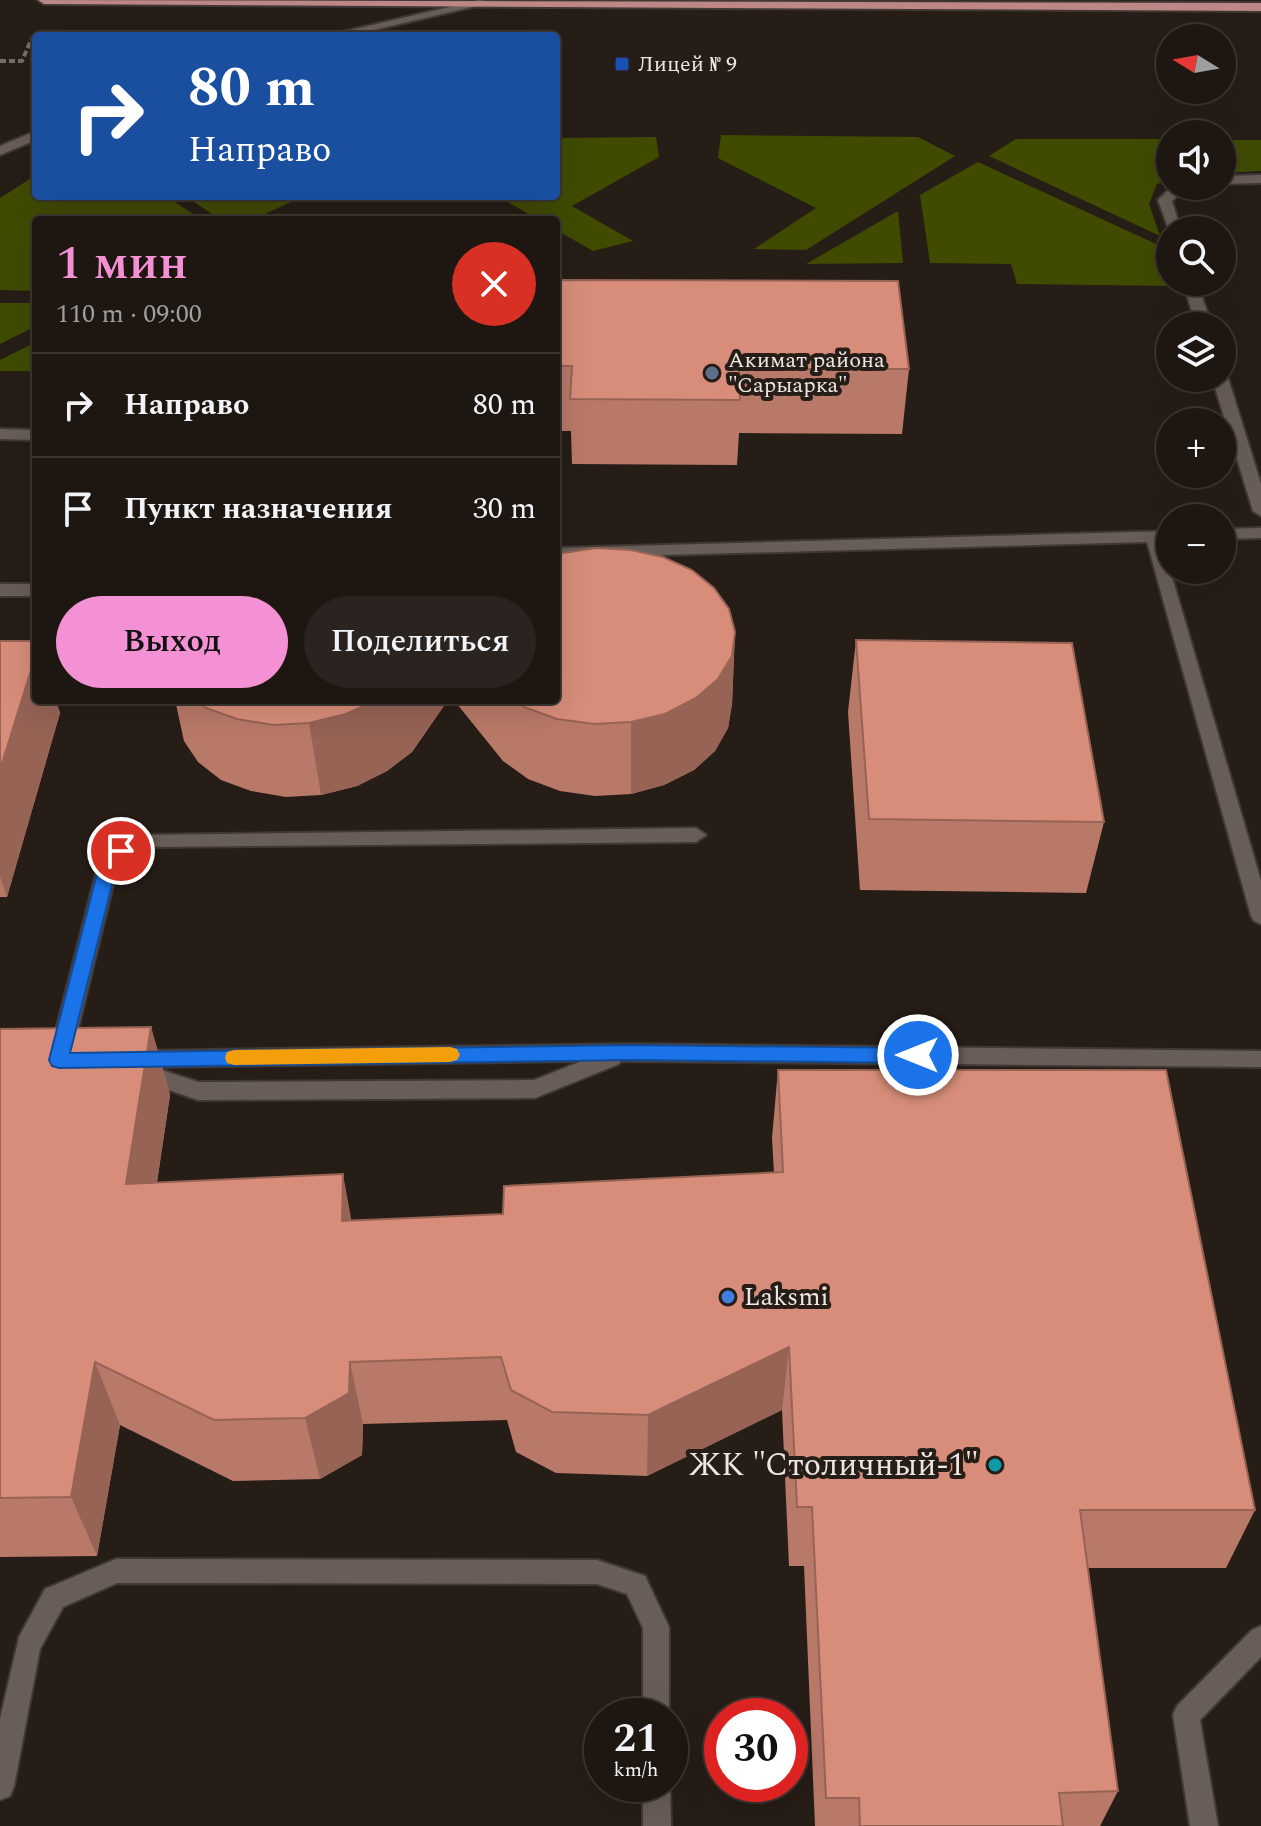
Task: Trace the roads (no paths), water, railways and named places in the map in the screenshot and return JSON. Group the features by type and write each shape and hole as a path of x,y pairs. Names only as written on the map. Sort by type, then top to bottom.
{"main road":[{"path":"44,0 1016,3 1261,7"}],"street":[{"path":"349,32 487,2"},
{"path":"0,151 32,137"},
{"path":"1236,180 1261,179"},
{"path":"1224,392 1261,511"},
{"path":"0,434 32,435"},
{"path":"1236,534 1261,533"},
{"path":"560,553 1156,536"},
{"path":"1175,584 1261,916"},
{"path":"0,590 32,590"},
{"path":"88,1060 51,1060 109,862 121,851 150,840 696,835"},
{"path":"631,1052 535,1089 198,1091 119,1062 631,1052 1261,1059"},
{"path":"0,1786 28,1646 54,1598 116,1571 597,1572 636,1585 656,1627 656,1698"},
{"path":"1204,1826 1186,1715 1261,1639"},
{"path":"657,1802 657,1826"}],"place":[{"name":"Лицей № 9","path":"622,64"},
{"name":"Акимат района \"Сарыарка\"","path":"712,373"},
{"name":"Laksmi","path":"728,1297"},
{"name":"ЖК \"Столичный-1\"","path":"995,1465"}]}
